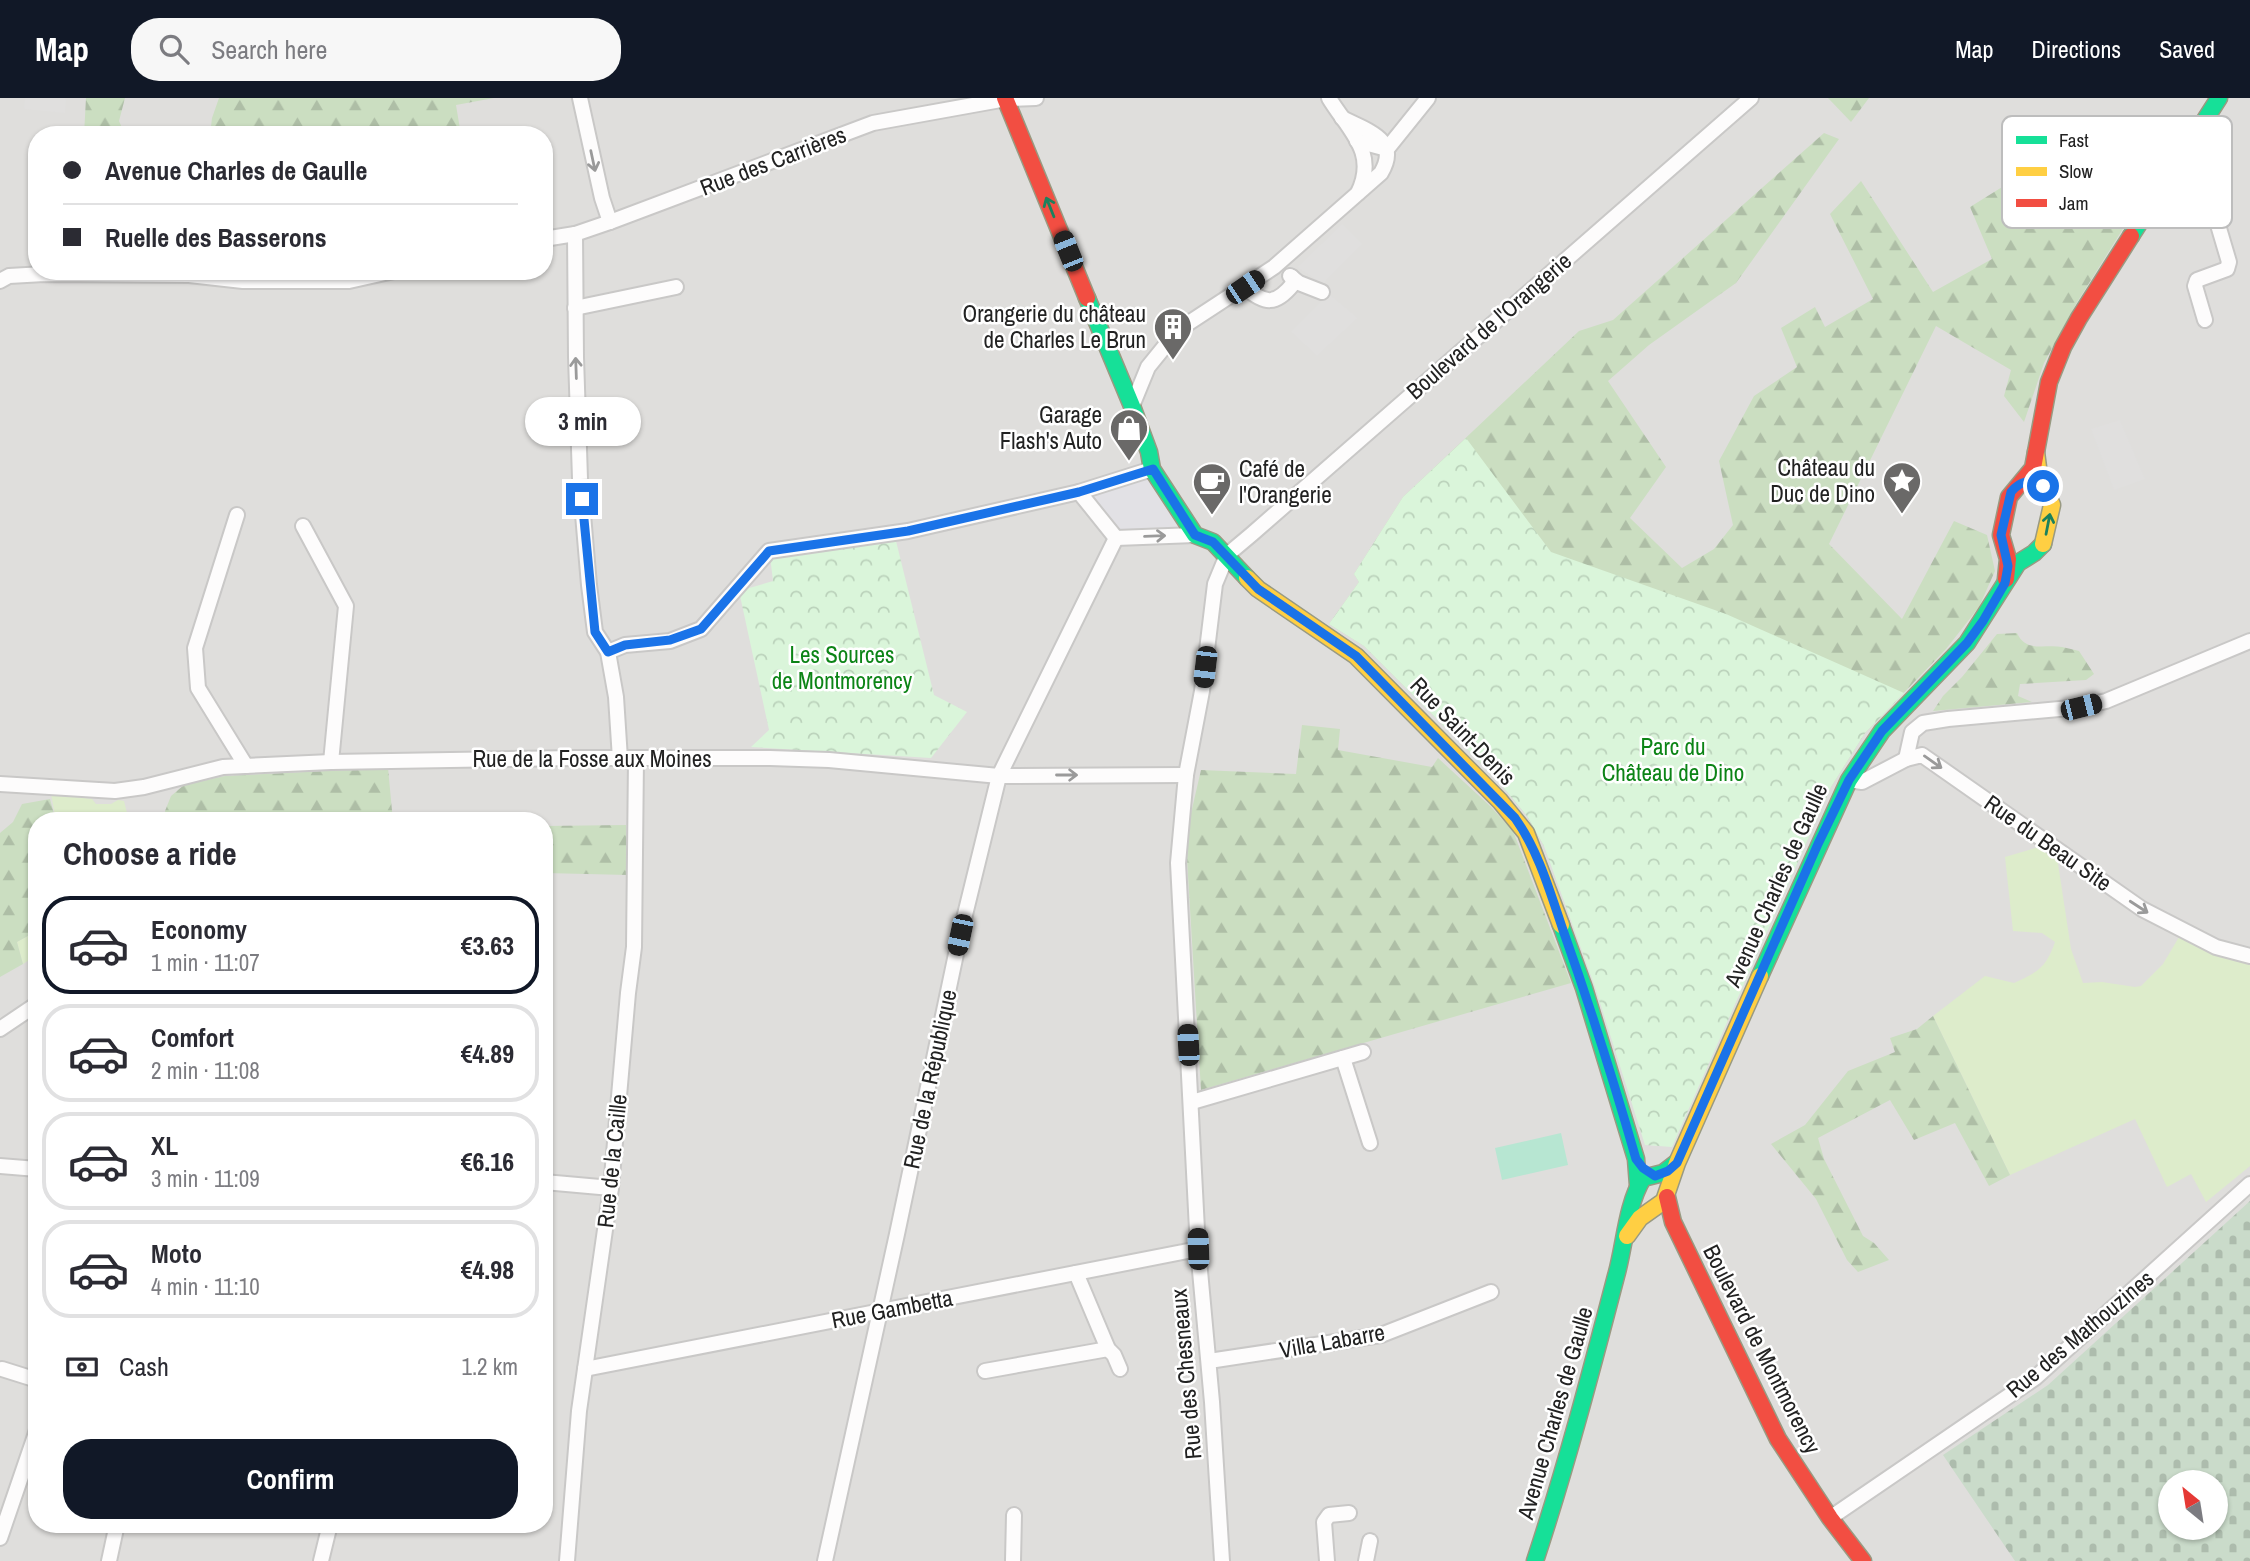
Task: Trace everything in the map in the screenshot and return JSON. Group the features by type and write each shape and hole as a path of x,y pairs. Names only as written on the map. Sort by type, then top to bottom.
{"main road":[{"path":"1006,98 1132,407 1153,469 1195,535 1213,542 1227,555"},
{"name":"Avenue Charles de Gaulle","path":"2207,116 2219,98"},
{"name":"Avenue Charles de Gaulle","path":"2005,583 2008,566 2001,531 2009,497 2032,468 2047,391 2063,347 2136,228"},
{"name":"Avenue Charles de Gaulle","path":"1627,1236 1659,1192 1668,1171 1677,1163 1849,780 1882,731 1967,643 2018,563 2038,550 2045,538 2052,505 2037,469 2036,452"},
{"path":"2021,484 2035,481 2043,486"},
{"path":"2002,540 2010,552 2028,555"},
{"name":"Rue Saint-Denis","path":"1227,555 1258,589 1356,656 1500,801 1526,833 1541,867 1584,988 1636,1159 1637,1189"},
{"path":"1643,1178 1659,1192 1642,1203 1637,1189 1643,1178"},
{"name":"Avenue Charles de Gaulle","path":"1535,1561 1558,1491 1627,1236 1637,1189"},
{"name":"Boulevard de Montmorency","path":"1659,1192 1778,1439 1830,1518 1863,1561"}],"street":[{"path":"580,98 602,198 610,222"},
{"name":"Rue des Carrières","path":"553,238 610,222 873,123 1006,98 1036,98"},
{"path":"1329,98 1364,153 1367,170 1356,197"},
{"path":"1132,407 1148,367 1168,341 1191,320 1274,267 1356,197 1381,173 1387,163 1388,149 1428,98"},
{"name":"Boulevard de l'Orangerie","path":"1227,555 1751,98"},
{"path":"1342,118 1380,137 1388,149"},
{"path":"1357,141 1388,149"},
{"path":"2206,320 2195,286 2197,281 2227,269 2230,262 2219,228"},
{"path":"575,234 580,479 589,585 595,632 608,652 616,697 620,759"},
{"path":"1274,267 1299,283 1322,292"},
{"path":"0,281 9,276 28,275"},
{"path":"1245,287 1264,301 1273,300 1286,293 1293,284 1292,277"},
{"path":"234,280 354,280"},
{"path":"575,308 676,287"},
{"path":"608,652 625,645 670,640 701,629 769,551 908,531 1079,492 1153,469"},
{"path":"1079,492 1116,538 1195,535"},
{"path":"237,515 195,648 198,688 246,766"},
{"path":"303,526 346,606 331,762"},
{"name":"Rue de la République","path":"825,1561 960,935 999,776 1116,538"},
{"name":"Rue des Chesneaux","path":"1223,1561 1198,1249 1178,863 1186,775 1202,691 1213,596 1227,555"},
{"path":"1849,780 1862,782 1906,759 1912,732 1923,723 2081,707 2106,701 2250,641"},
{"name":"Rue du Beau Site","path":"1906,759 1922,755 2142,909 2216,947 2250,956"},
{"name":"Rue de la Fosse aux Moines","path":"0,784 115,791 144,787 223,767 331,762 620,759 817,759 877,762 999,776 1186,775"},
{"name":"Rue de la Caille","path":"567,1561 585,1370 611,1188 634,947 636,760"},
{"path":"0,1030 28,1010"},
{"path":"1192,1102 1363,1052"},
{"path":"1343,1058 1370,1143"},
{"name":"Rue Saint-Denis","path":"1636,1159 1659,1192"},
{"path":"0,1166 28,1168"},
{"path":"553,1183 611,1188"},
{"name":"Rue des Mathouzines","path":"1830,1518 2035,1378 2250,1184"},
{"name":"Rue Gambetta","path":"585,1370 1198,1249"},
{"path":"1076,1273 1108,1349 1120,1369"},
{"name":"Villa Labarre","path":"1209,1361 1381,1335 1491,1292"},
{"path":"985,1371 1108,1349"},
{"path":"2,1369 28,1377"},
{"path":"0,1538 28,1456"},
{"path":"1327,1561 1324,1522 1329,1515 1349,1513"},
{"path":"1013,1561 1014,1515"},
{"path":"109,1561 115,1533"},
{"path":"321,1561 328,1533"},
{"path":"1366,1561 1370,1541"}],"shaded area":[{"path":"0,98 2250,98 2250,1561 0,1561"},
{"path":"25,98 66,98 65,113 24,109"},
{"path":"1342,224 1362,244 1323,284 1297,267"},
{"path":"1329,294 1358,318 1317,356 1291,332"},
{"path":"2120,420 2145,479 2114,490 2091,429"},
{"path":"1152,474 1183,529 1117,531 1088,494"}],"green space":[{"path":"86,98 125,98 119,121 121,126 84,126"},
{"path":"219,98 494,98 456,105 460,126 211,126"},
{"path":"1828,98 1869,98 1851,122"},
{"path":"1824,133 1839,139 1736,283 1649,345 1608,381 1666,467 1630,518 1682,568 1714,549 1733,525 1719,461 1754,396 1797,367 1781,328 1815,307 1825,327 1873,299 1830,214 1861,181 1933,292 1992,259 1970,207 2002,187 2002,228 2124,228 2076,304 2044,363 2024,422 2004,396 2011,370 1936,326 1829,544 1902,619 1954,521 1987,535 1995,571 1979,607 1946,649 1865,733 1831,787 1778,906 1544,846 1527,816 1494,776 1364,646 1329,624 1359,582 1354,574 1403,497 1579,331 1613,320"},
{"name":"Parc du Château de Dino","path":"1466,438 1551,552 1726,614 1904,693 1865,733 1831,787 1672,1147 1645,1145 1595,987 1544,846 1527,816 1494,776 1364,646 1329,624 1359,582 1354,574 1403,497"},
{"name":"Les Sources de Montmorency","path":"863,541 896,541 934,695 967,712 931,758 751,747 769,730 739,591 773,581 770,556"},
{"path":"2017,633 2025,643 2031,645 2079,651 2094,674 2086,680 2020,684 2018,696 2032,702 1933,711 1997,634"},
{"path":"1302,725 1340,729 1338,750 1432,767 1438,758 1490,806 1513,831 1571,983 1201,1090 1187,859 1189,822 1201,770 1296,774"},
{"path":"388,768 392,812 165,812 171,796 184,785 225,776"},
{"path":"51,794 92,799 96,804 124,801 127,812 54,812"},
{"path":"50,799 54,812 28,812 28,936 17,942 23,964 0,977 0,833 13,822 22,804"},
{"path":"626,825 628,875 553,873 553,826"},
{"path":"2039,847 2057,857 2071,949 2083,983 2141,986 2163,964 2182,932 2250,959 2250,1166 2206,1202 2191,1174 2167,1187 2135,1119 2010,1175 1933,1016 1985,976 2014,983 2035,972 2048,958 2055,942 2042,933 2013,931 2005,857"},
{"path":"28,936 28,961 23,964 17,942"},
{"path":"1933,1016 2010,1175 1989,1186 1955,1123 1914,1140 1890,1100 1818,1138 1824,1159 1863,1236 1874,1243 1889,1260 1858,1272 1847,1260 1816,1199 1771,1144 1805,1125 1848,1071 1895,1052 1890,1038 1917,1029"},
{"path":"1561,1133 1568,1165 1502,1180 1495,1148"},
{"path":"2250,1201 2250,1561 2015,1561 1943,1455 2048,1385"}],"traffic: fast":[{"path":"2208,116 2219,98"},
{"path":"2131,236 2136,228"},
{"path":"1087,298 1132,406 1149,452 1152,469 1195,535 1213,542 1247,578"},
{"path":"1760,976 1849,780 1882,731 1967,643 2018,563 2043,544"},
{"path":"1561,925 1584,988 1636,1159 1638,1185"},
{"path":"1535,1561 1588,1384 1637,1189 1643,1178 1663,1173 1676,1163"}],"traffic: slow":[{"path":"2036,452 2039,475 2052,505 2043,544"},
{"path":"1247,578 1258,589 1356,656 1500,801 1526,833 1561,925"},
{"path":"1627,1236 1640,1218 1664,1201 1677,1163 1760,976"}],"traffic: jam":[{"path":"1005,98 1087,298"},
{"path":"2006,579 2008,559 2001,535 2009,497 2033,468 2049,382 2063,347 2079,318 2131,236"},
{"path":"1667,1197 1673,1222 1778,1439 1830,1518 1863,1561"}],"place":[{"name":"Orangerie du château de Charles Le Brun","path":"1173,361"},
{"name":"Garage Flash's Auto","path":"1129,462"},
{"name":"Château du Duc de Dino","path":"1902,515"},
{"name":"Café de l'Orangerie","path":"1212,516"}],"route":[{"path":"582,499 595,632 608,652 625,645 670,640 701,629 769,551 908,531 1079,492 1153,469 1195,535 1213,542 1258,589 1356,656 1500,801 1526,833 1541,867 1584,988 1636,1159 1655,1176 1668,1171 1677,1163 1839,797 1882,731 1950,663 1983,621 2005,583 2008,559 2001,535 2011,492 2025,481 2035,481 2043,486"}]}
